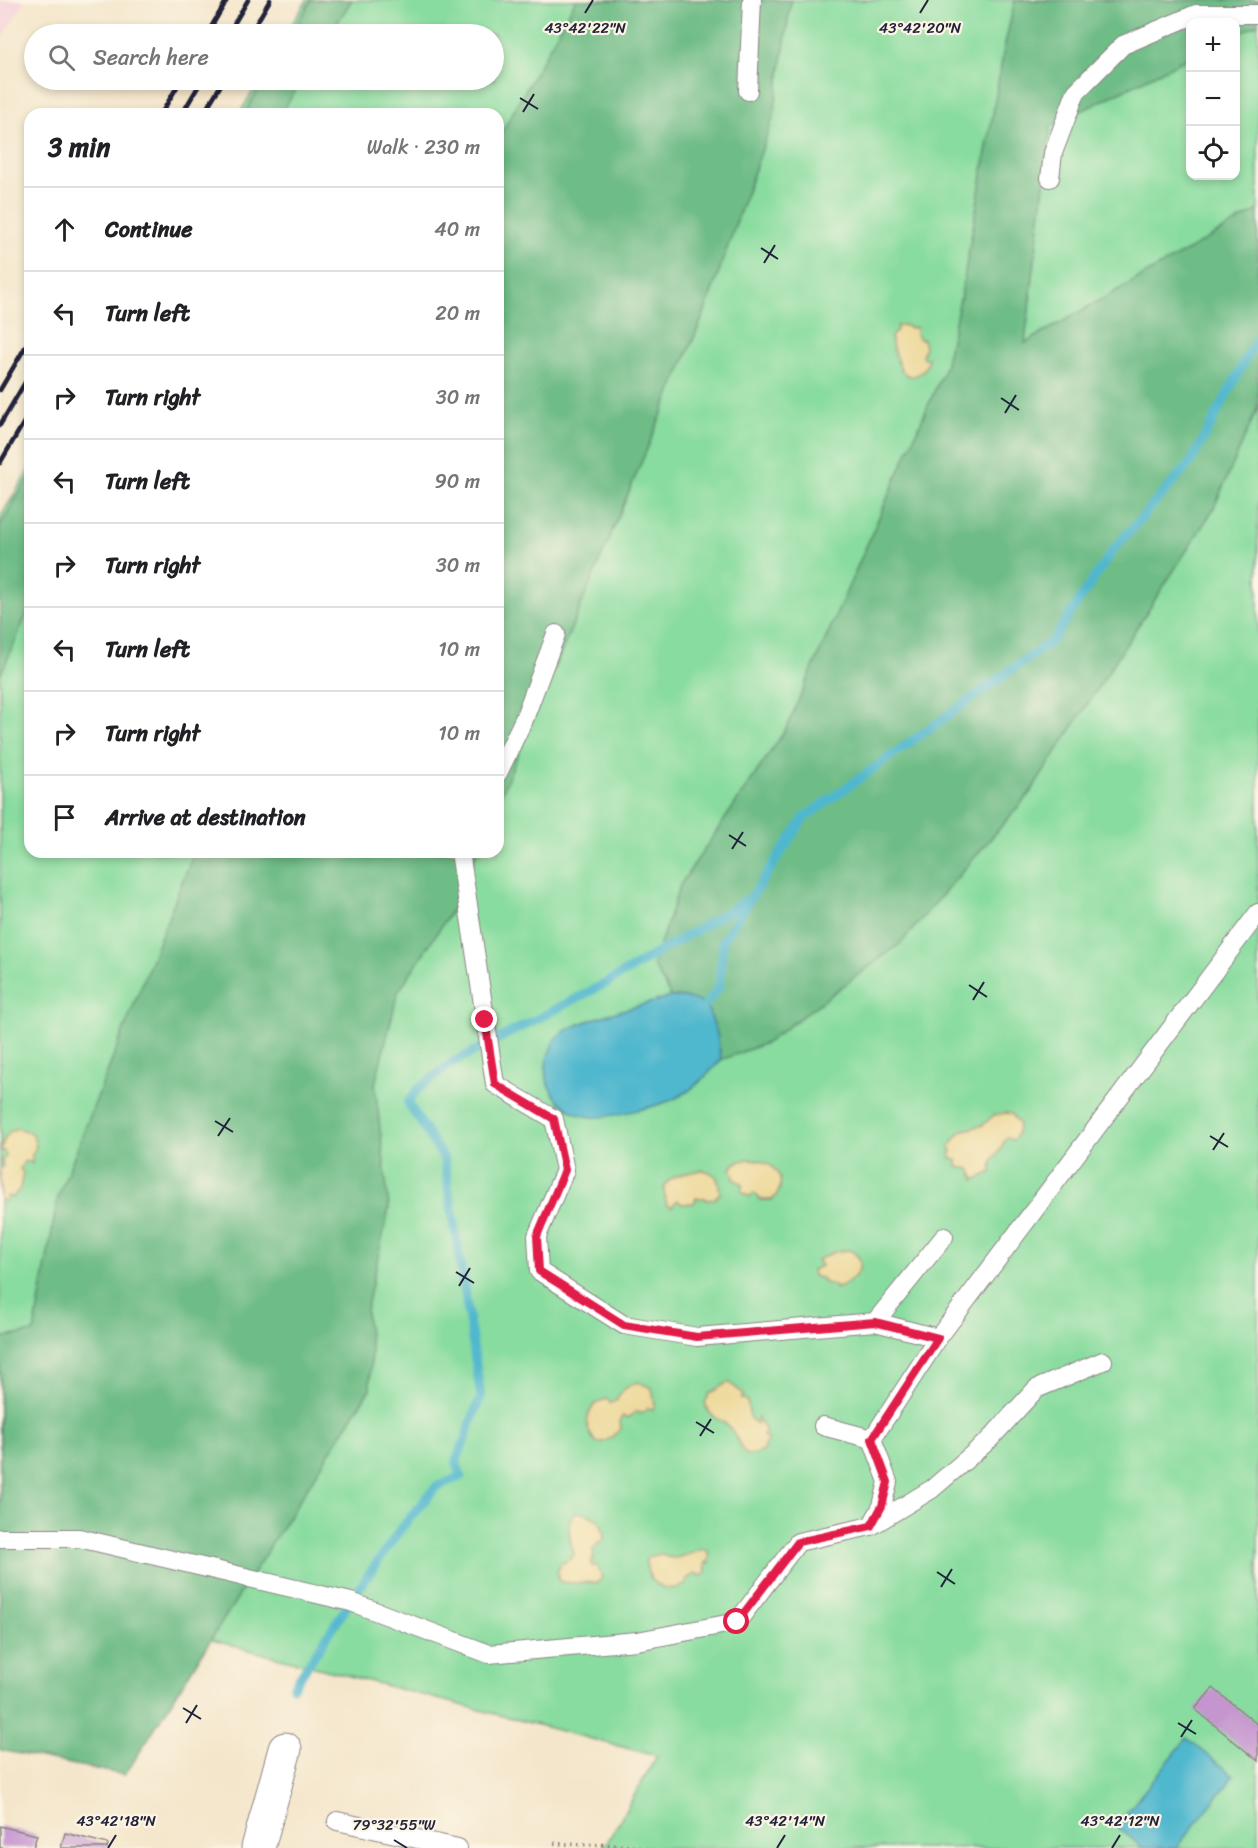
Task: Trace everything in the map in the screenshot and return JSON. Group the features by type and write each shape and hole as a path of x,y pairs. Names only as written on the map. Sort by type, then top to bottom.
{"street":[{"path":"258,1848 285,1749"}],"lane":[{"path":"748,91 752,0"},
{"path":"1239,0 1258,14"},
{"path":"1050,178 1053,153 1076,92 1123,45 1196,15 1258,14"},
{"path":"504,761 524,719 556,633"},
{"path":"461,858 495,1084 554,1119 565,1170 537,1236 539,1271 624,1325 697,1337 875,1322 938,1338"},
{"path":"872,1439 938,1338 1258,913"},
{"path":"875,1322 944,1237"},
{"path":"0,1538 78,1538 351,1602 489,1654 637,1641 737,1622 798,1542 871,1526 932,1489 988,1440 1035,1389 1103,1361"},
{"path":"823,1426 872,1439"},
{"path":"871,1526 882,1506 888,1482 872,1439"},
{"path":"336,1821 458,1848"}],"path":[{"path":"554,1843 583,1846 622,1844 643,1848"}],"shaded area":[{"path":"0,0 25,0 0,42"}],"green space":[{"path":"307,0 1258,0 1258,1848 604,1848 657,1756 0,1585 0,518 24,478 24,858 504,858 504,108 243,108 254,90 504,90 504,24 292,24"},
{"path":"311,0 352,0 336,24 297,24"},
{"path":"576,0 791,0 774,115 704,314 504,788 504,128"},
{"path":"1015,0 1258,0 1258,24 1240,33 1240,18 1186,18 1186,59 1051,126 1025,343 1258,210 1258,407 1213,510 1030,793 901,943 766,1043 721,1060 717,1033 688,998 671,997 653,965 680,885 786,729 945,367 962,290 1004,49"},
{"path":"258,90 296,90 285,108 248,108"},
{"path":"24,485 24,621 0,676 0,526"},
{"path":"192,858 474,858 454,907 398,992 375,1084 389,1208 366,1311 371,1351 370,1389 125,1775 0,1750 0,1338 34,1332 58,1197"}],"sand":[{"path":"904,325 910,328 916,327 916,334 923,339 925,347 923,358 928,358 923,370 912,376 902,371 891,340 897,326"},
{"path":"1012,1114 1019,1124 1017,1134 1013,1141 1007,1137 1005,1139 993,1160 992,1172 975,1180 970,1169 957,1167 957,1160 950,1157 952,1151 949,1147 961,1131 983,1125 994,1115"},
{"path":"18,1128 33,1134 36,1147 32,1155 32,1164 28,1161 24,1162 20,1169 23,1172 20,1189 12,1198 8,1196 4,1202 0,1200 0,1169 3,1166 2,1160 6,1156 4,1151 1,1151 6,1136"},
{"path":"748,1159 764,1162 777,1172 780,1185 772,1200 761,1200 754,1193 750,1197 741,1191 743,1184 735,1180 731,1169 735,1163"},
{"path":"702,1170 717,1178 720,1194 716,1196 716,1199 696,1198 694,1203 682,1204 677,1200 672,1207 667,1205 664,1190 669,1181 679,1175"},
{"path":"850,1250 857,1255 860,1261 858,1272 853,1278 835,1289 834,1285 824,1283 823,1279 813,1276 812,1270 821,1266 817,1260 836,1251"},
{"path":"638,1382 652,1388 655,1406 642,1413 635,1412 627,1419 623,1416 620,1420 621,1429 606,1441 598,1443 589,1432 590,1412 600,1402 607,1399 610,1403 617,1400 625,1388"},
{"path":"728,1382 744,1394 741,1399 747,1400 750,1418 756,1424 758,1418 766,1431 763,1436 768,1439 764,1450 757,1454 747,1455 730,1428 707,1408 705,1403 710,1393"},
{"path":"576,1512 585,1513 599,1520 605,1534 603,1541 599,1542 593,1550 594,1557 591,1562 592,1566 597,1565 602,1577 598,1583 559,1581 557,1571 560,1564 570,1560 574,1554 569,1526"},
{"path":"703,1549 709,1552 709,1564 705,1562 706,1572 700,1576 695,1573 686,1580 687,1584 671,1588 652,1580 646,1557 661,1554 672,1558"}],"water":[{"path":"671,997 688,998 706,1004 717,1033 721,1060 700,1081 683,1095 669,1101 609,1116 591,1117 579,1114 560,1102 548,1084 546,1073 546,1062 556,1038 576,1025 592,1019"},
{"path":"1187,1738 1234,1776 1176,1848 1143,1848 1116,1826"}],"building":[{"path":"1213,1688 1258,1725 1258,1761 1195,1709"},
{"path":"0,1826 37,1835 33,1848 0,1848"},
{"path":"65,1833 108,1844 107,1848 61,1848"}],"waterway":[{"path":"706,1004 719,988 723,940 804,818 1052,641 1113,550 1191,462 1258,336"},
{"path":"353,1597 399,1531 436,1487 461,1476 456,1461 481,1397 444,1159 408,1103 416,1091 450,1064 608,982 751,898"},
{"path":"293,1687 348,1605"}],"railway":[{"path":"213,24 227,0"},
{"path":"234,24 248,0"},
{"path":"256,24 270,0"},
{"path":"165,108 175,90"},
{"path":"186,108 196,90"},
{"path":"207,108 218,90"},
{"path":"0,390 24,349"},
{"path":"0,425 24,384"},
{"path":"0,463 24,422"}],"route":[{"path":"485,1020 495,1084 554,1119 565,1170 537,1236 539,1271 624,1325 697,1337 875,1322 938,1338 872,1439 888,1482 882,1506 871,1526 798,1542 737,1622"}]}
